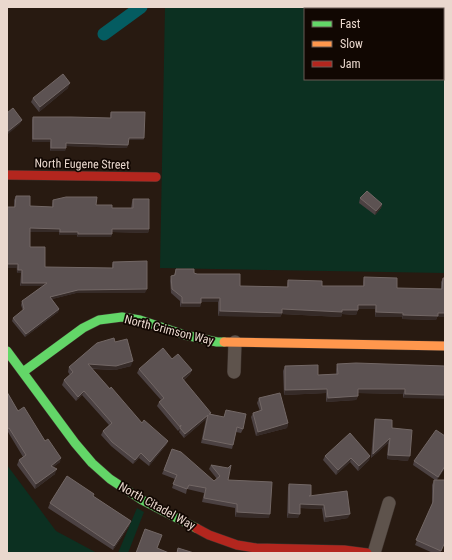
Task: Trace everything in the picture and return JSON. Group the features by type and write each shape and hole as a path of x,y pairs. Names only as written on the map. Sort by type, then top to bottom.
{"street":[{"name":"North Eugene Street","path":"7,175 156,177"},
{"name":"North Crimson Way","path":"23,372 83,328 99,320 122,317 140,320 185,335 217,342 445,346"},
{"path":"234,372 235,342"},
{"name":"North Citadel Way","path":"7,351 75,443 92,462 110,479 155,507 209,535 237,545 256,548 344,550 367,553"},
{"path":"374,553 389,503"}],"green space":[{"path":"165,7 445,7 445,273 160,268"},
{"path":"7,465 56,531 97,553 7,553"},
{"path":"137,508 144,512 128,553 118,553"}],"building":[{"path":"63,74 70,83 40,107 33,98"},
{"path":"13,108 22,120 7,132 7,113"},
{"path":"111,112 145,112 144,138 129,138 128,145 66,143 66,148 51,148 51,139 33,139 33,117 111,118"},
{"path":"367,191 382,204 376,211 360,198"},
{"path":"16,196 30,196 30,206 53,207 53,200 66,197 97,197 96,205 112,205 112,208 133,208 133,199 149,199 149,229 112,229 112,234 78,234 78,232 60,232 60,229 30,228 30,247 45,247 45,267 113,268 113,262 147,261 147,289 78,290 50,297 59,309 26,334 13,318 24,309 22,301 47,283 22,283 22,270 18,270 18,264 7,264 7,207 15,207"},
{"path":"176,269 194,269 194,273 197,274 240,274 240,286 288,287 288,280 322,281 322,286 364,286 364,277 397,278 397,288 442,289 443,278 445,278 445,313 438,313 438,316 403,315 403,313 376,312 376,305 358,305 358,310 342,310 342,312 282,309 282,313 220,311 220,298 201,298 201,303 182,303 182,297 172,289 171,276 175,275"},
{"path":"114,338 115,342 127,339 133,361 116,366 88,364 110,389 111,387 142,423 144,420 168,441 150,462 141,453 135,460 112,442 103,431 112,423 84,391 78,397 64,380 73,372 69,367 97,343"},
{"path":"163,348 172,359 178,354 192,370 182,378 211,413 209,414 224,417 226,410 246,414 243,429 237,427 233,445 203,439 208,415 185,434 180,428 181,425 180,427 159,402 164,398 139,369"},
{"path":"356,363 445,366 445,395 405,394 405,389 358,389 358,396 328,398 327,389 285,390 285,366 318,365 318,375 338,374 337,364"},
{"path":"7,392 18,411 24,407 45,441 48,439 61,458 51,466 57,469 36,484 19,460 26,455 9,428 7,429"},
{"path":"280,393 288,423 258,432 253,413 262,410 259,398"},
{"path":"375,419 392,420 392,428 412,430 410,456 388,455 390,438 373,454"},
{"path":"436,430 445,436 445,466 438,477 414,461"},
{"path":"350,433 370,456 359,466 351,458 338,470 325,456"},
{"path":"172,449 181,452 214,481 220,476 211,465 228,468 231,465 228,480 272,482 270,514 237,512 237,504 204,498 206,488 189,485 187,489 173,484 177,475 164,470"},
{"path":"67,476 94,494 93,496 131,521 114,546 50,503"},
{"path":"434,480 445,480 445,542 441,551 416,540 433,502"},
{"path":"289,484 311,485 311,495 309,496 347,491 350,514 326,517 324,505 300,504 300,514 289,513"},
{"path":"145,529 162,535 157,548 169,553 136,553"},
{"path":"178,548 194,553 177,553"}],"waterway":[{"path":"104,34 141,7"}],"traffic: fast":[{"path":"23,372 83,328 99,320 122,317 140,320 185,335 217,342 224,342"},
{"path":"7,351 75,443 92,463 110,479 142,500 196,528"}],"traffic: slow":[{"path":"224,342 445,346"}],"traffic: jam":[{"path":"7,175 156,177"},
{"path":"196,528 209,535 237,545 256,548 344,550 367,553"}]}
